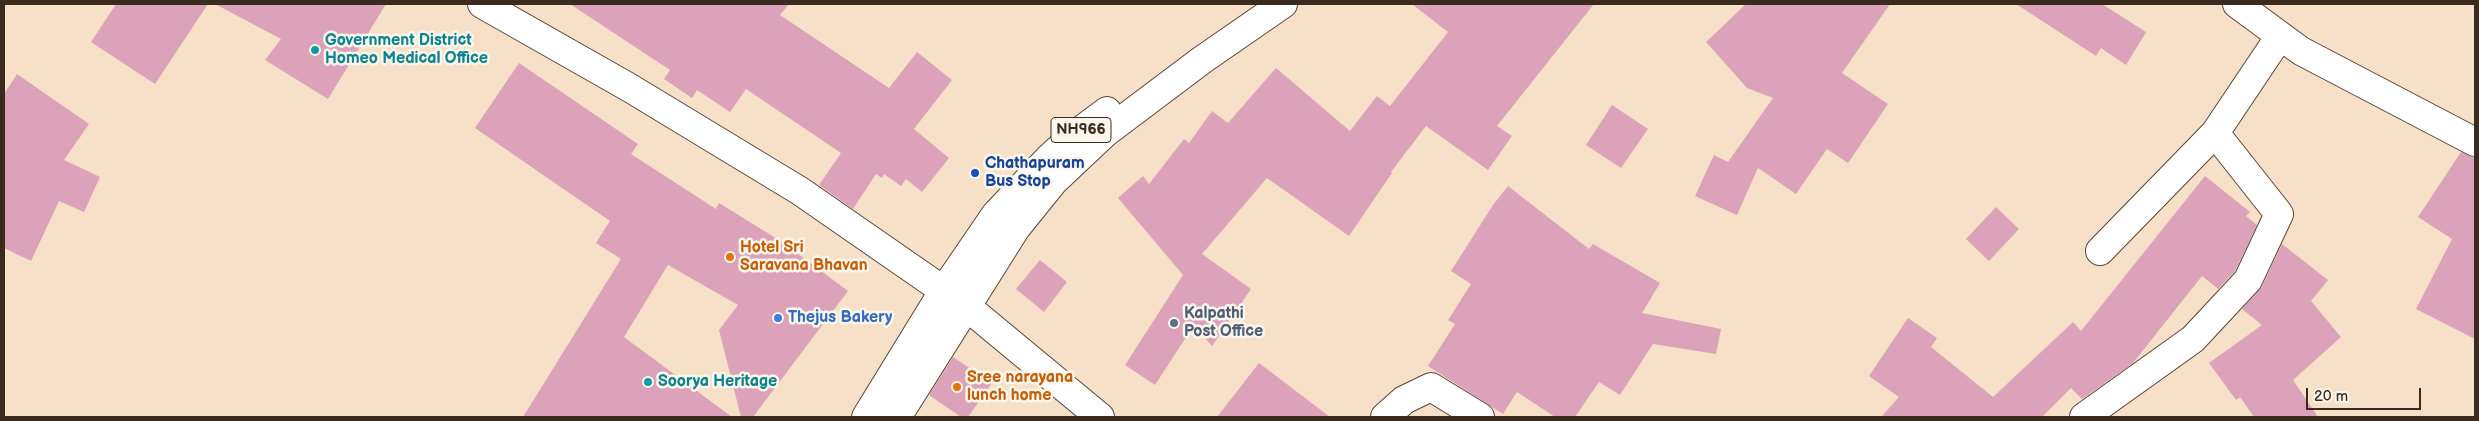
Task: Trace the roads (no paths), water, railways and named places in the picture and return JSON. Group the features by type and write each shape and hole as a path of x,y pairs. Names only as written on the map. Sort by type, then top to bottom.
{"main road":[{"path":"482,4 630,88 800,191 966,306 1100,417"},
{"name":"NH966","path":"866,417 944,290 996,214 1049,158 1072,137 1250,4"},
{"name":"NH966","path":"897,417 1016,228 1054,181 1105,133 1202,60 1283,4"},
{"path":"2237,4 2301,51 2475,142"},
{"path":"2100,251 2214,133 2280,36"},
{"path":"2084,417 2193,339 2248,280 2279,214 2214,133"},
{"path":"1385,417 1404,400 1431,387 1480,417"}],"place":[{"name":"Government District Homeo Medical Office","path":"315,50"},
{"name":"Chathapuram Bus Stop","path":"975,173"},
{"name":"Hotel Sri Saravana Bhavan","path":"730,257"},
{"name":"Thejus Bakery","path":"778,318"},
{"name":"Kalpathi Post Office","path":"1174,323"},
{"name":"Soorya Heritage","path":"648,382"},
{"name":"Sree narayana lunch home","path":"957,387"}]}
